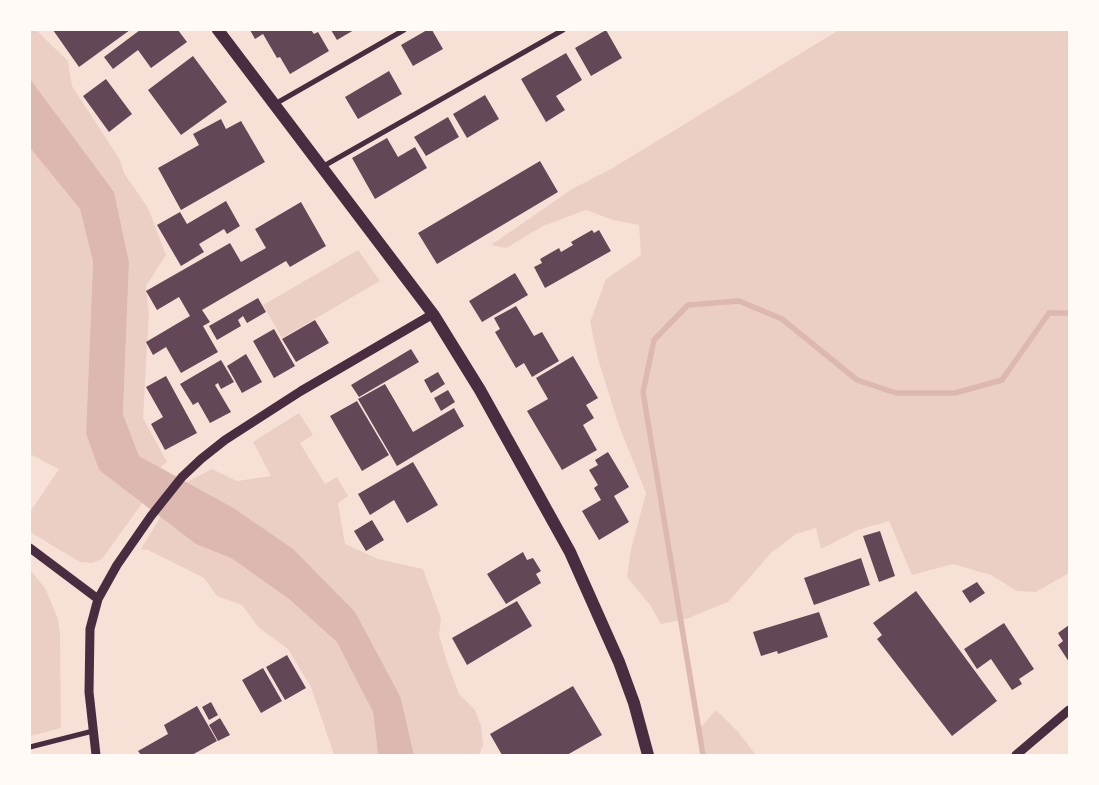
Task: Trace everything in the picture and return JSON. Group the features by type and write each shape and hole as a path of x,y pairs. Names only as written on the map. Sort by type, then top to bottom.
{"main road":[{"path":"218,30 432,314 494,414 570,552 619,662 634,703 648,755"}],"street":[{"path":"274,104 404,30"},
{"path":"322,167 563,30"},
{"path":"96,755 88,659 90,629 98,599 117,565 151,516 182,477 225,440 432,314"},
{"path":"30,548 98,599"},
{"path":"1016,755 1069,710"},
{"path":"30,748 93,731"}],"shaded area":[{"path":"30,30 36,30 68,61 72,86 120,160 124,173 148,208 166,255 146,286 149,313 143,418 167,462 160,468 139,456 123,414 129,263 58,120 30,79"},
{"path":"839,30 1069,30 1069,573 1036,592 1017,591 991,575 953,564 912,575 889,521 858,530 821,549 816,528 796,534 771,553 728,602 686,619 661,624 650,605 627,577 631,549 646,493 619,426 598,359 590,322 606,279 641,255 639,225 613,220 586,210 543,226 506,248 491,245 572,189 611,169"},
{"path":"30,79 114,192 129,263 123,414 139,456 232,507 292,548 355,612 401,698 414,755 378,755 373,712 337,642 289,599 231,558 196,544 99,470 86,434 93,262 80,209 30,148"},
{"path":"30,148 80,209 93,262 86,434 99,470 143,502 102,559 92,563 80,562 30,532 30,512 59,469 30,454"},
{"path":"358,250 380,281 282,338 263,305"},
{"path":"299,413 313,435 300,443 325,484 337,477 348,496 338,503 345,544 378,559 423,569 441,619 439,635 447,662 459,694 475,710 481,726 483,745 479,755 414,755 401,697 292,548 232,507 187,482 212,469 237,481 271,476 253,442"},
{"path":"161,516 196,543 231,558 289,599 338,642 373,712 378,755 334,755 311,687 288,649 258,627 242,605 217,596 204,578 148,550 141,549"},
{"path":"30,570 45,588 58,619 60,634 61,728 30,736"},
{"path":"716,710 739,733 756,755 702,755 700,728"}],"building":[{"path":"53,30 130,30 79,67"},
{"path":"140,30 178,30 187,42 151,68 138,50 113,69 104,57"},
{"path":"250,30 311,30 314,34 318,32 329,51 290,74 280,57 277,58 263,34 255,39"},
{"path":"331,30 354,30 337,40"},
{"path":"427,30 432,30 443,49 413,66 401,45"},
{"path":"606,30 622,58 591,76 575,48"},
{"path":"566,53 582,80 556,96 565,110 546,122 521,79"},
{"path":"193,56 227,102 181,135 148,90"},
{"path":"389,71 402,94 358,119 345,97"},
{"path":"106,79 132,114 109,132 83,96"},
{"path":"485,95 499,119 467,138 453,114"},
{"path":"448,117 459,137 426,156 414,137"},
{"path":"221,119 226,129 241,121 265,162 181,210 158,168 199,145 193,134"},
{"path":"387,138 398,157 415,147 427,168 375,199 352,158"},
{"path":"540,161 558,192 437,264 418,233"},
{"path":"226,201 240,226 227,234 224,229 199,244 204,252 181,266 157,225 180,212 187,224"},
{"path":"301,202 326,246 290,267 286,261 202,310 210,322 203,326 218,352 181,373 166,347 153,355 146,342 190,316 179,297 157,310 146,291 230,243 241,262 266,248 255,229"},
{"path":"592,230 594,233 599,230 611,251 545,288 534,267 542,263 540,259 559,248 561,252 573,245 571,242"},
{"path":"515,273 528,295 482,322 469,301"},
{"path":"258,298 266,312 247,323 243,316 238,320 241,326 217,340 209,326"},
{"path":"516,306 534,336 542,332 559,361 532,377 524,363 516,368 495,332 500,329 494,318"},
{"path":"315,320 329,343 296,362 282,339"},
{"path":"274,329 295,366 274,378 253,341"},
{"path":"411,349 419,362 359,397 351,385"},
{"path":"246,354 262,382 242,393 227,366"},
{"path":"573,356 598,398 586,405 594,418 583,425 597,450 562,470 527,411 548,399 536,378"},
{"path":"221,360 234,382 221,389 218,383 215,385 231,412 210,423 198,402 193,405 180,384"},
{"path":"438,372 445,384 431,393 424,380"},
{"path":"166,376 197,433 165,450 151,424 163,417 146,387"},
{"path":"385,384 413,432 454,408 464,426 397,466 358,399"},
{"path":"448,390 455,402 441,411 434,398"},
{"path":"357,401 389,455 362,471 330,416"},
{"path":"608,452 629,487 614,496 629,522 599,540 582,511 601,500 594,488 598,485 589,470 598,465 595,460"},
{"path":"413,462 438,505 407,523 394,500 370,515 358,494"},
{"path":"372,520 384,540 366,551 354,531"},
{"path":"880,531 895,576 879,582 863,536"},
{"path":"523,552 527,560 533,558 541,571 536,574 541,583 506,604 487,574"},
{"path":"861,558 870,585 814,605 804,578"},
{"path":"977,582 985,593 970,603 962,591"},
{"path":"916,591 997,701 952,736 877,639 882,635 873,623"},
{"path":"517,601 532,626 467,665 452,638"},
{"path":"819,612 828,637 778,654 777,651 761,656 753,632"},
{"path":"1004,623 1034,669 1019,679 1022,684 1012,690 991,659 977,669 964,649"},
{"path":"1069,625 1069,662 1058,645 1063,641 1058,633"},
{"path":"287,655 306,688 285,700 266,667"},
{"path":"263,668 282,701 261,713 242,680"},
{"path":"573,686 602,735 567,755 502,755 490,734"},
{"path":"211,702 218,715 209,720 202,707"},
{"path":"197,706 217,741 192,755 141,755 138,751 168,734 164,725"},
{"path":"220,718 230,735 218,741 209,725"}],"waterway":[{"path":"703,755 643,392 654,340 688,305 739,301 782,319 857,380 896,393 955,393 1002,380 1049,313 1069,313"}]}
